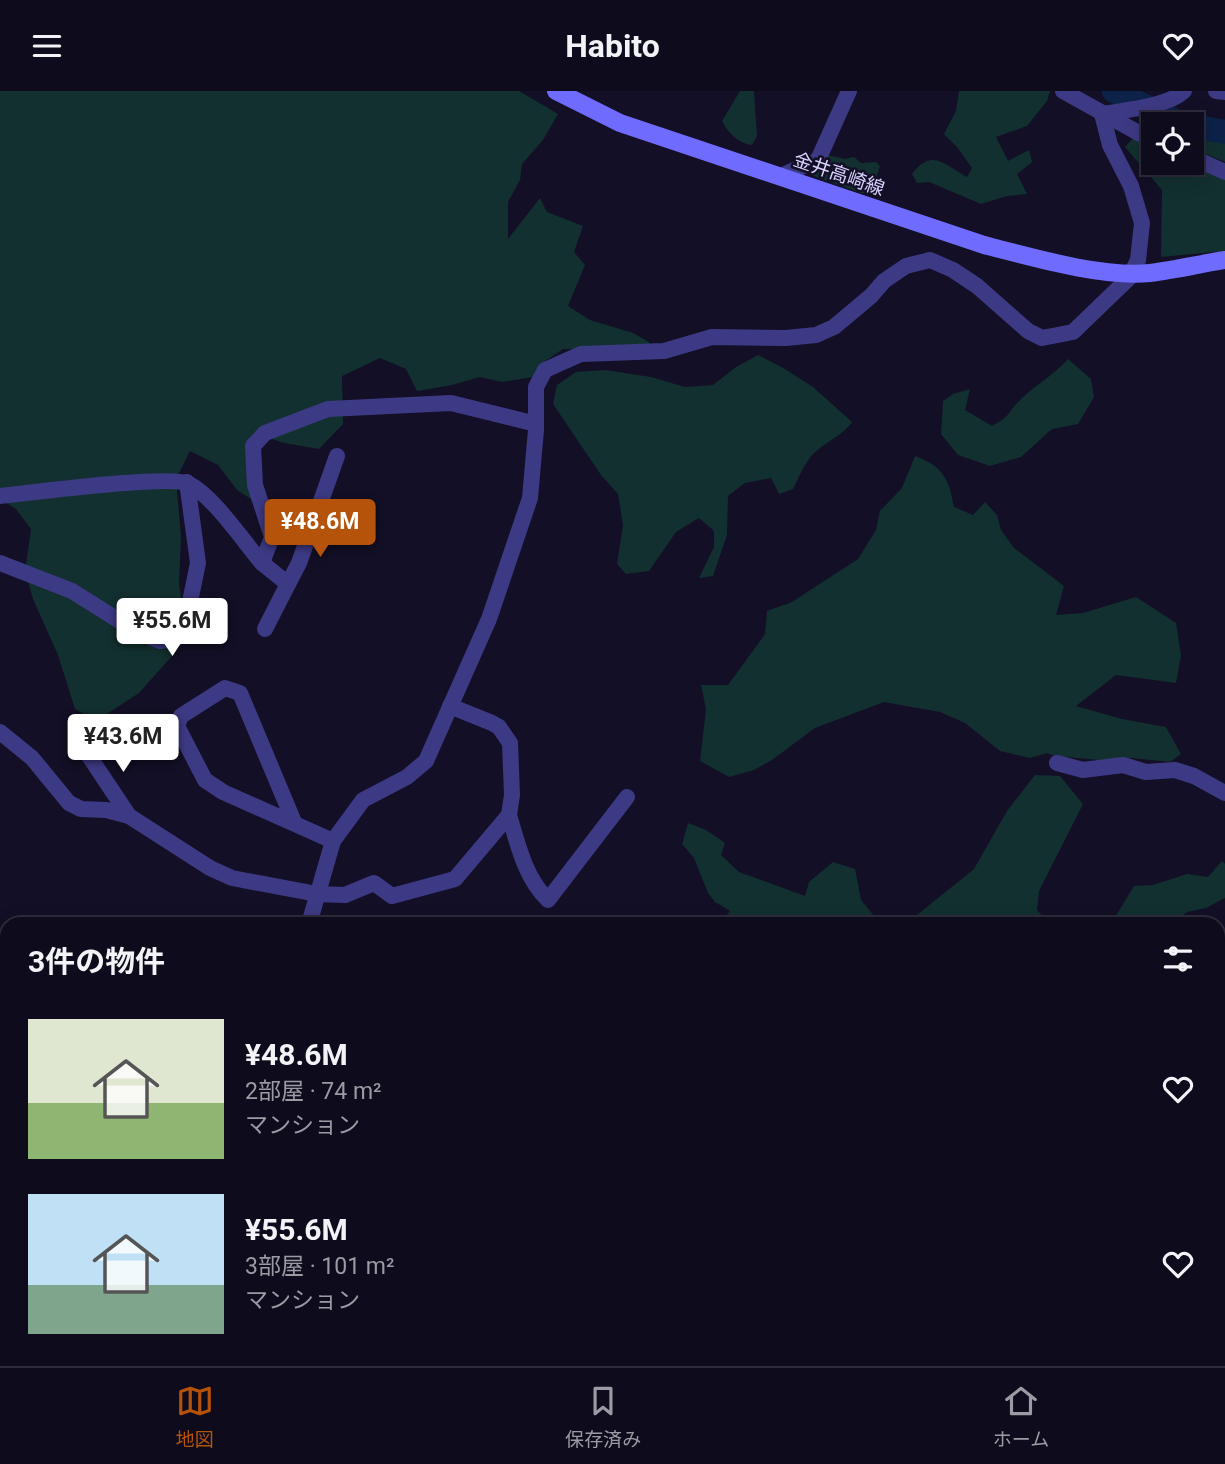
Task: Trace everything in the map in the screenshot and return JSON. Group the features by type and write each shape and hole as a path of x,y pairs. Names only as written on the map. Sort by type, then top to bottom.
{"main road":[{"name":"金井高崎線","path":"566,94 620,123 984,245 1043,260 1116,272 1148,273 1225,260"}],"street":[{"path":"780,176 818,160 849,91"},
{"path":"1063,91 1141,135"},
{"path":"1216,91 1225,92"},
{"path":"1102,114 1139,108 1181,94"},
{"path":"311,917 333,841 363,800 408,777 426,761 489,619 530,498 536,387 545,370 581,354 664,351 712,337 786,338 816,335 834,327 884,281 906,266 930,260 953,270 977,286 1028,331 1042,338 1073,332 1129,278 1139,260 1142,223 1131,186 1110,145 1102,114"},
{"path":"1204,162 1225,171"},
{"path":"262,563 272,537 255,485 252,459 253,446 265,433 328,409 451,403 536,424"},
{"path":"265,629 299,563 337,456"},
{"path":"0,496 149,482 187,482 210,500 262,563 288,584"},
{"path":"0,563 72,591 136,632 160,641 177,638 185,626 198,563 187,482"},
{"path":"294,822 240,693 225,688 181,716 177,726 205,780 223,792 333,841"},
{"path":"450,706 499,727 510,743 512,795 509,815 523,860 538,890 548,899 627,797"},
{"path":"0,732 32,758 69,803 81,809 106,810 129,816 210,868 232,878 317,894 345,895 374,883 392,896 455,879 509,815"},
{"path":"87,753 129,816"},
{"path":"1057,763 1083,770 1123,765 1146,772 1175,770 1195,776 1225,793"}],"green space":[{"path":"0,91 519,91 558,114 543,140 522,164 520,180 508,202 508,239 540,198 547,212 583,226 574,252 585,265 568,306 590,320 633,333 649,342 650,349 563,349 545,361 539,376 502,382 480,377 417,391 406,369 380,358 342,376 343,424 319,449 266,437 250,468 254,501 237,490 218,465 190,451 176,479 181,537 179,584 183,611 172,656 139,693 96,721 75,709 58,655 33,599 26,565 31,529 16,509 0,499"},
{"path":"740,91 754,91 757,136 752,145 734,137 722,121"},
{"path":"959,91 1050,91 1047,101 1027,126 996,137 1008,161 1029,150 1032,162 1017,174 1027,194 1007,196 981,204 929,182 917,183 912,174 926,161 939,161 967,177 972,168 944,134 956,111"},
{"path":"1133,138 1141,141 1141,166 1125,147"},
{"path":"1204,138 1225,141 1225,162 1204,153"},
{"path":"828,155 845,159 854,157 861,163 876,162 880,166 871,193 861,193 797,170"},
{"path":"1204,168 1225,177 1225,251 1161,257 1162,190 1149,175 1204,175"},
{"path":"758,355 813,387 852,422 814,453 793,489 779,494 771,478 745,483 728,496 727,535 713,576 699,578 714,547 714,531 699,518 676,532 649,571 626,574 617,564 623,525 618,494 601,475 553,404 557,385 576,372 605,370 651,377 685,387 713,385 736,367"},
{"path":"1068,359 1091,379 1094,397 1078,424 1052,429 1021,457 990,466 958,455 941,434 943,401 953,394 970,389 965,410 992,426 1006,417 1016,404"},
{"path":"915,456 932,464 943,475 954,507 973,515 985,502 997,515 1001,530 1014,548 1064,586 1056,615 1083,613 1136,597 1176,623 1181,656 1176,683 1116,675 1076,706 1122,719 1166,727 1181,754 1170,762 1132,758 1099,760 1047,753 1030,758 1000,751 965,723 940,712 884,702 815,728 754,770 729,777 700,761 706,709 701,685 728,685 765,634 767,611 792,602 858,559 876,530 880,511 902,488"},
{"path":"1035,775 1060,776 1083,804 1039,891 1037,910 1044,917 914,917 974,869 1007,811"},
{"path":"688,823 706,830 725,843 721,855 739,872 805,896 809,882 833,862 855,869 861,900 875,917 725,917 730,911 715,902 708,893 694,858 682,844"},
{"path":"1222,861 1225,864 1225,898 1206,908 1187,912 1181,917 1115,917 1134,886 1153,885 1187,874 1208,877"}],"waterway":[{"path":"1114,91 1157,112"},
{"path":"1204,128 1225,132"}]}
